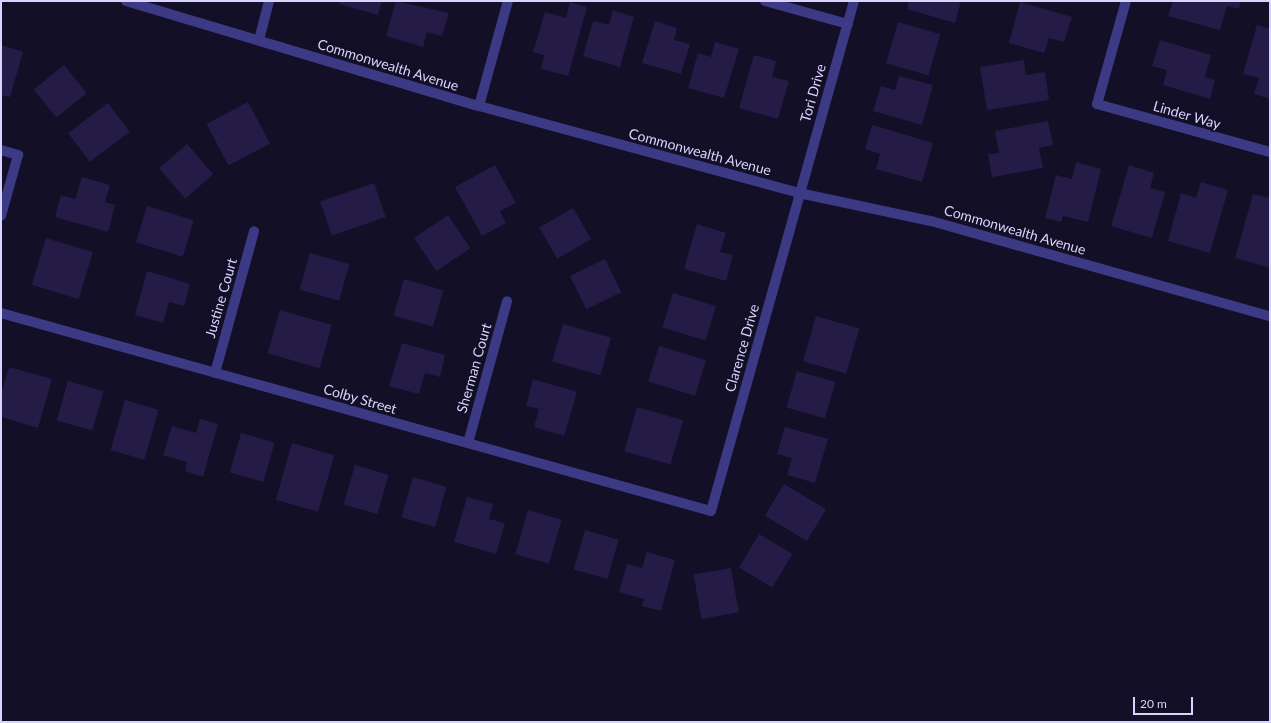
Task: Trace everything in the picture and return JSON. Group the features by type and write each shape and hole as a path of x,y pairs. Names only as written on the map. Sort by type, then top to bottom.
{"street":[{"name":"Commonwealth Avenue","path":"126,1 479,106 799,193 931,221 1270,316"},
{"path":"258,40 269,1"},
{"path":"479,106 508,1"},
{"path":"765,1 848,24"},
{"name":"Tori Drive","path":"799,193 854,1"},
{"name":"Linder Way","path":"1126,1 1097,104 1270,152"},
{"path":"1,150 18,155 1,216"},
{"name":"Clarence Drive","path":"711,511 799,193"},
{"name":"Justine Court","path":"215,373 254,231"},
{"name":"Sherman Court","path":"468,443 507,301"},
{"name":"Colby Street","path":"1,313 711,511"}],"building":[{"path":"339,1 382,1 378,15 339,4"},
{"path":"396,1 449,13 442,36 427,32 423,47 386,36"},
{"path":"909,1 961,1 955,23 907,9"},
{"path":"1173,1 1241,1 1239,9 1227,6 1220,30 1168,16"},
{"path":"570,2 587,7 568,76 541,69 544,55 533,52 545,12 566,18"},
{"path":"1020,2 1072,17 1064,42 1049,38 1044,53 1009,43"},
{"path":"613,10 634,17 620,67 583,56 593,21 609,25"},
{"path":"655,21 677,28 674,40 690,44 681,74 642,63"},
{"path":"898,22 940,34 928,75 886,63"},
{"path":"1257,25 1270,29 1270,99 1254,94 1259,78 1243,74"},
{"path":"1160,40 1211,55 1205,77 1215,80 1210,99 1163,85 1167,70 1152,66"},
{"path":"715,42 739,49 724,98 688,88 698,53 711,57"},
{"path":"1,45 23,52 10,97 1,95"},
{"path":"754,55 776,61 772,77 789,81 778,119 739,108"},
{"path":"1024,60 1026,75 1045,72 1049,100 987,110 980,67"},
{"path":"64,65 87,93 56,118 34,90"},
{"path":"899,76 933,85 922,125 873,111 881,86 895,90"},
{"path":"248,102 270,143 229,166 207,124"},
{"path":"108,103 130,132 90,162 68,133"},
{"path":"1048,121 1053,145 1039,148 1043,168 992,177 988,154 999,153 995,131"},
{"path":"872,125 933,143 922,182 876,169 880,154 865,149"},
{"path":"187,144 213,174 185,198 159,168"},
{"path":"1076,162 1101,169 1088,222 1063,216 1061,222 1045,218 1056,175 1072,179"},
{"path":"495,165 516,203 500,211 506,223 482,236 455,187"},
{"path":"1129,165 1154,173 1150,188 1165,192 1152,238 1111,226"},
{"path":"82,177 110,185 105,202 115,205 108,232 55,217 61,195 75,199"},
{"path":"1201,182 1228,190 1210,253 1168,241 1181,193 1196,198"},
{"path":"374,183 386,217 332,236 320,202"},
{"path":"1253,194 1270,198 1270,268 1235,258"},
{"path":"147,206 194,220 183,257 136,242"},
{"path":"573,208 591,239 557,259 539,228"},
{"path":"448,215 470,248 436,271 414,238"},
{"path":"697,224 726,233 720,252 733,255 726,281 684,269"},
{"path":"46,238 93,252 79,299 32,285"},
{"path":"310,253 349,264 339,301 300,290"},
{"path":"605,259 621,292 586,309 570,276"},
{"path":"147,271 190,284 184,306 169,302 163,323 135,315"},
{"path":"404,279 443,290 433,327 394,316"},
{"path":"673,293 716,306 706,341 662,327"},
{"path":"280,310 332,325 320,368 268,353"},
{"path":"816,316 859,328 846,374 803,361"},
{"path":"563,324 611,338 600,375 552,361"},
{"path":"402,343 445,355 440,377 425,373 419,394 389,386"},
{"path":"659,346 706,360 695,396 648,381"},
{"path":"9,367 52,379 38,428 1,417 1,394"},
{"path":"797,371 835,382 825,419 787,408"},
{"path":"533,379 577,392 564,436 534,427 539,409 526,406"},
{"path":"68,381 104,391 92,431 57,420"},
{"path":"125,400 159,410 144,460 111,450"},
{"path":"637,407 683,420 670,464 624,451"},
{"path":"200,419 218,424 203,477 185,471 187,462 163,455 172,426 196,433"},
{"path":"785,427 828,439 815,483 787,475 792,458 777,454"},
{"path":"241,433 275,443 263,482 230,472"},
{"path":"292,443 334,455 318,512 276,500"},
{"path":"355,465 389,475 377,514 344,504"},
{"path":"413,477 447,487 435,527 401,517"},
{"path":"784,484 826,509 807,541 765,516"},
{"path":"467,497 493,504 489,519 505,523 496,554 454,542"},
{"path":"528,510 562,520 549,564 515,554"},
{"path":"585,530 619,540 607,579 574,569"},
{"path":"759,534 792,554 772,588 739,567"},
{"path":"647,552 675,560 661,611 642,606 644,599 619,592 627,564 642,568"},
{"path":"731,568 739,612 701,619 694,575"}]}
